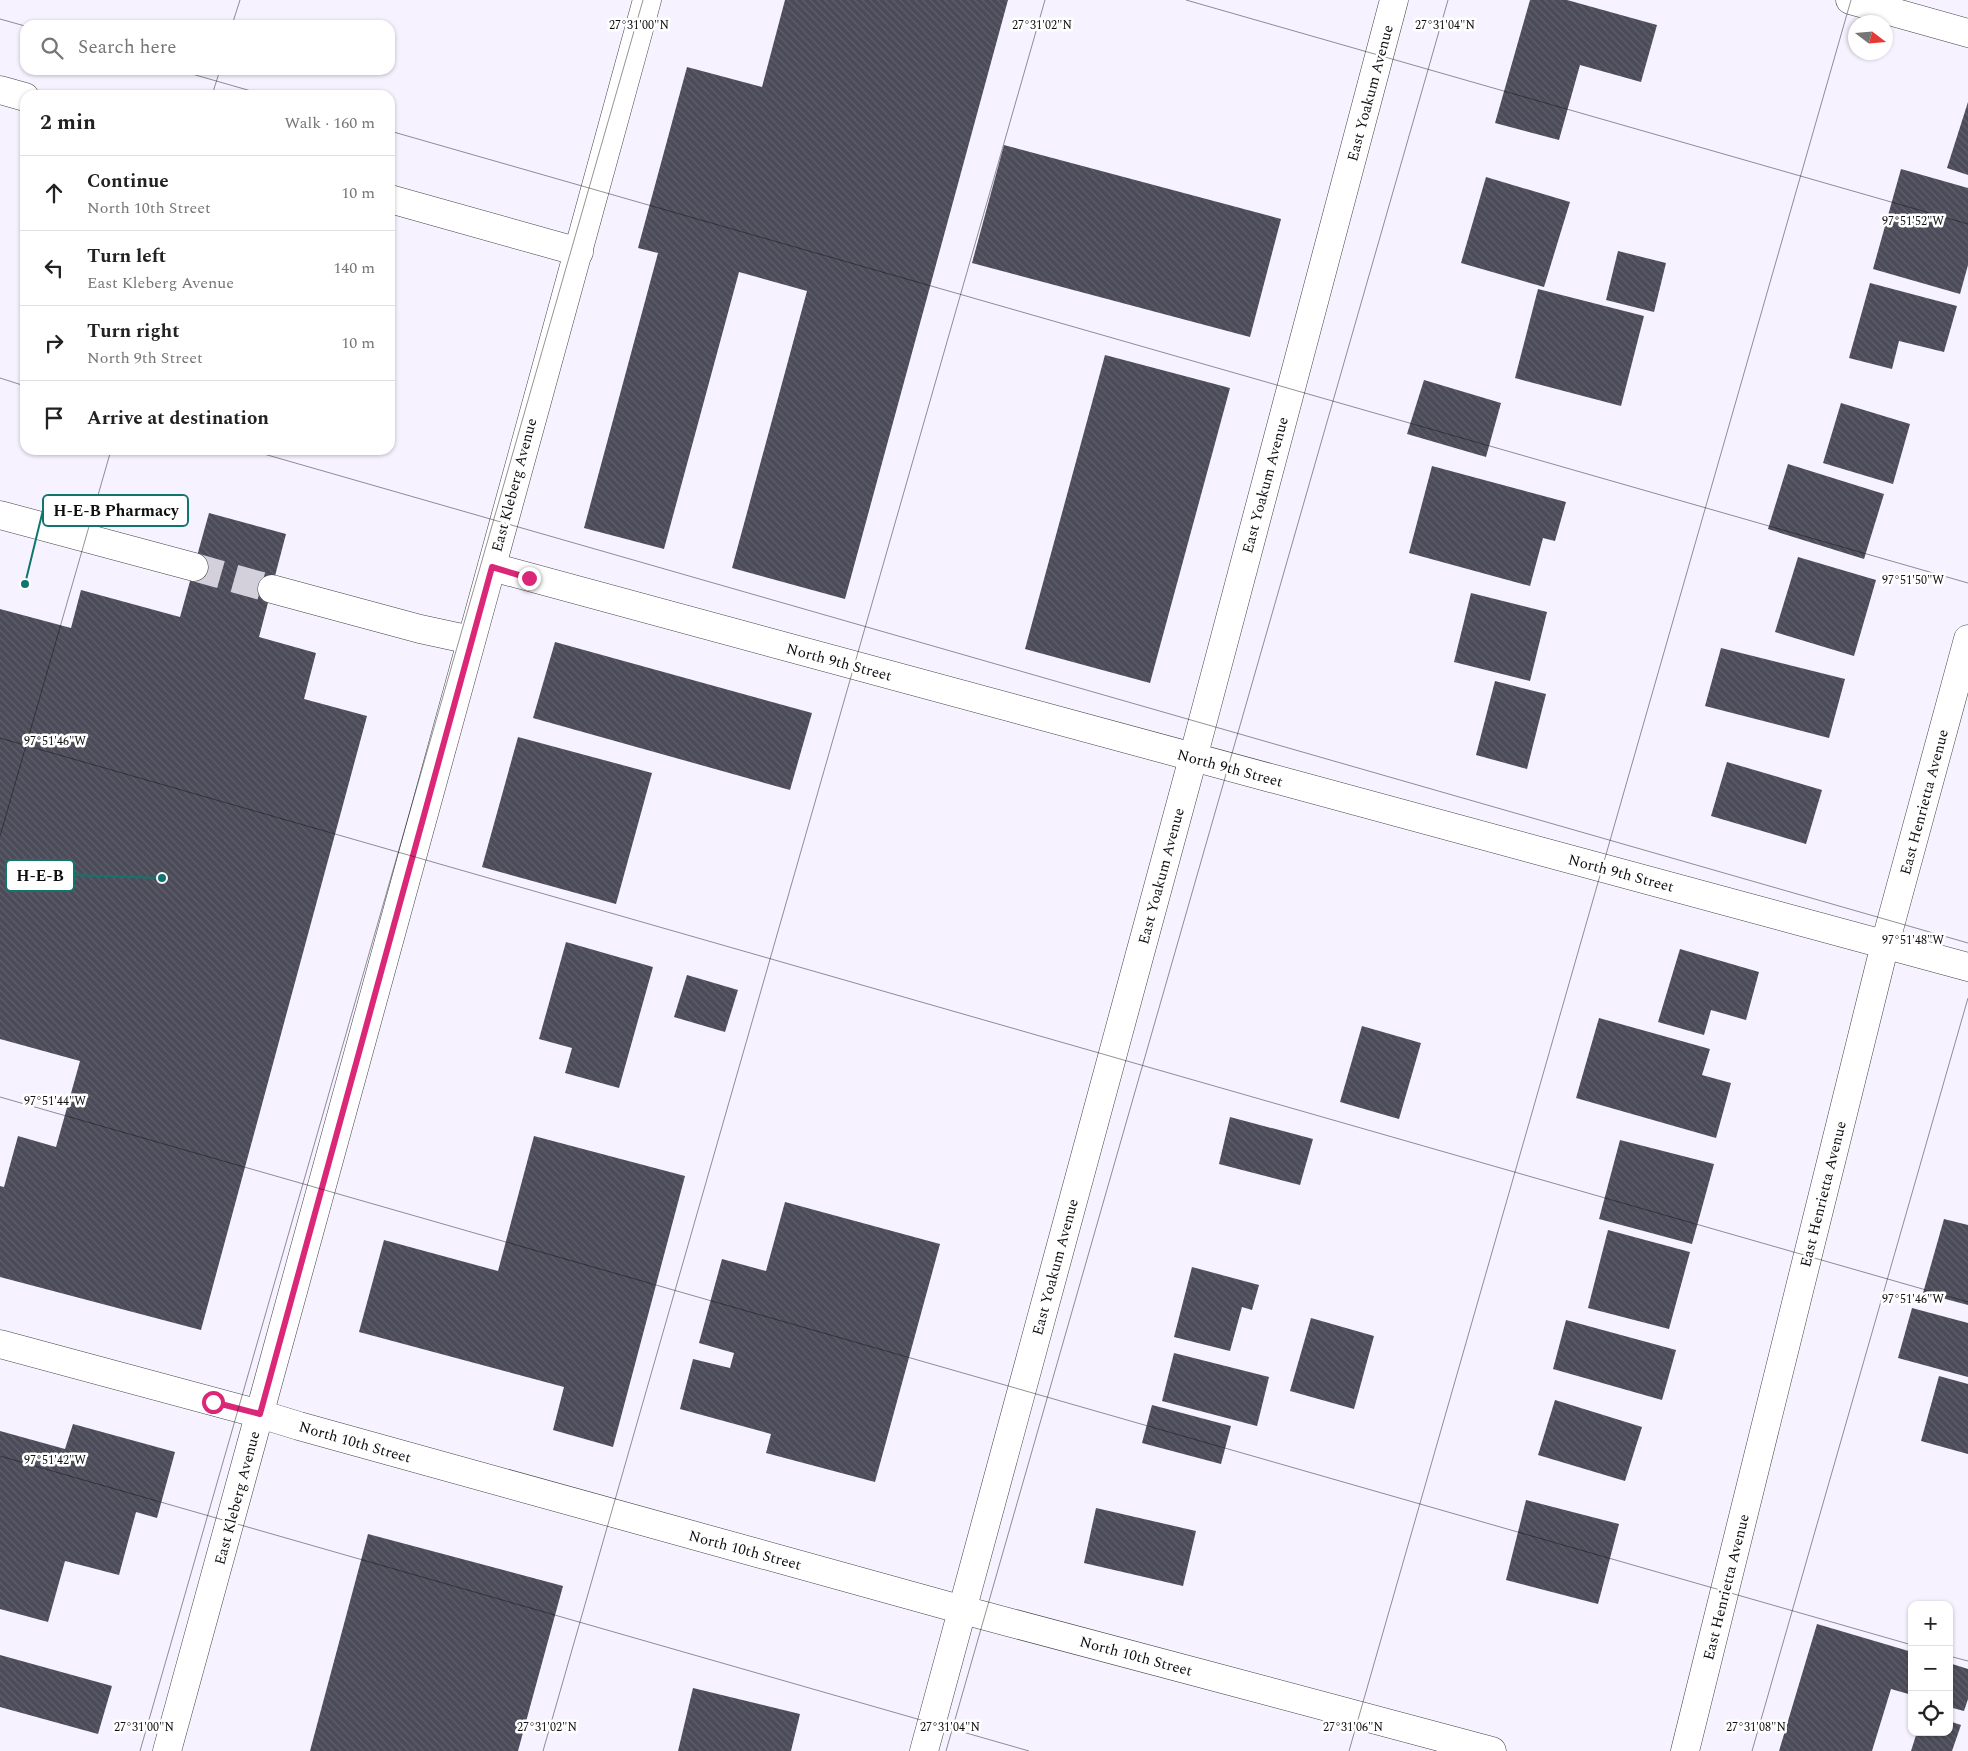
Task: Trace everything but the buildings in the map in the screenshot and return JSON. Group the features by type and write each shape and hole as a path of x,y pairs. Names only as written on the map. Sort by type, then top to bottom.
{"street":[{"name":"East Kleberg Avenue","path":"167,1751 647,0"},
{"name":"East Yoakum Avenue","path":"924,1751 1193,758 1394,0"},
{"path":"1850,0 1968,33"},
{"path":"0,90 20,96"},
{"path":"395,200 579,252"},
{"path":"0,515 194,567"},
{"name":"North 9th Street","path":"492,567 1968,967"},
{"path":"272,589 420,629 472,640"},
{"name":"East Henrietta Avenue","path":"1685,1751 1885,944 1968,639"},
{"name":"North 10th Street","path":"0,1344 260,1414 963,1610 1492,1751"}],"tunnel":[{"path":"194,567 272,589"}],"place":[{"name":"H-E-B Pharmacy","path":"25,584"},
{"name":"H-E-B","path":"162,878"}],"route":[{"path":"213,1402 260,1414 492,567 529,578"}]}
